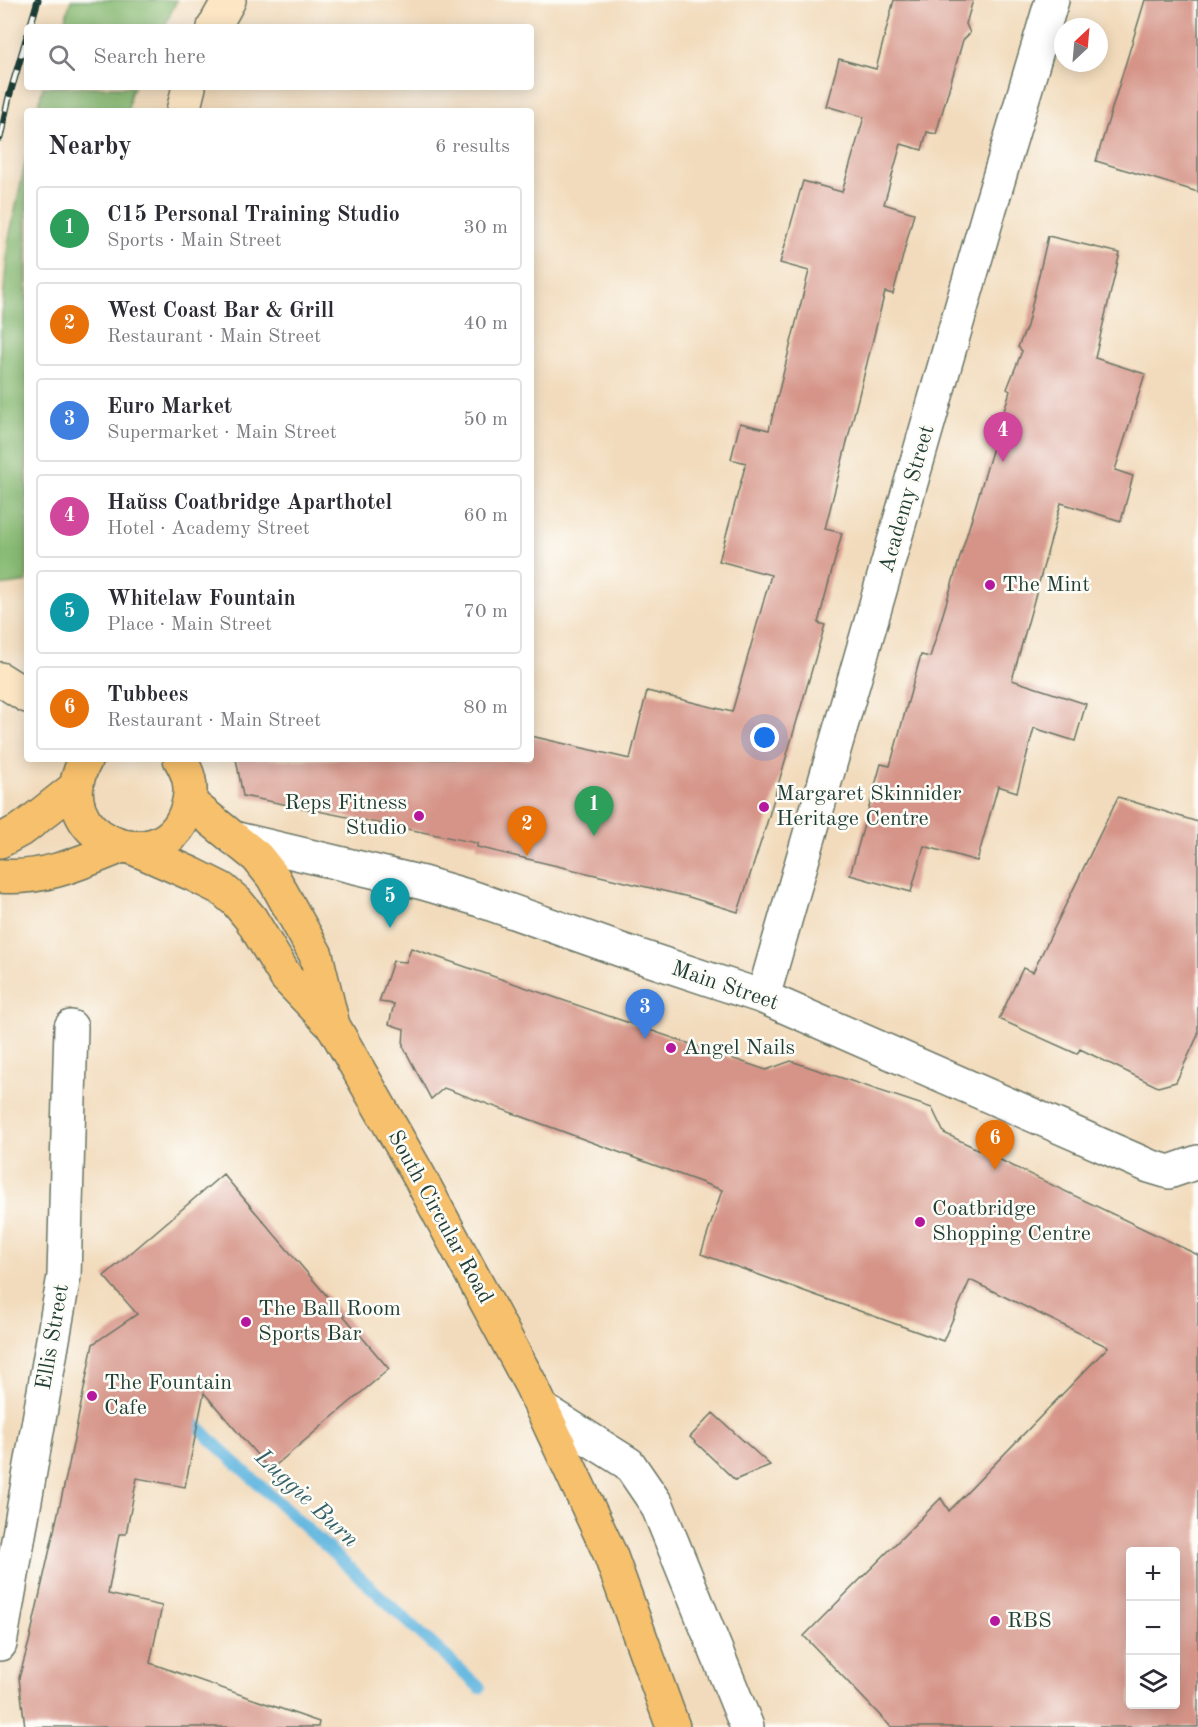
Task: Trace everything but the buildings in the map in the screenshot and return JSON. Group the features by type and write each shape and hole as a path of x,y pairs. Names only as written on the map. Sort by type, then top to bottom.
{"main road":[{"path":"216,24 229,0"},
{"path":"184,108 188,90"},
{"path":"0,679 24,694"},
{"path":"0,876 21,878 45,874 128,847 145,847 163,840 184,817 189,802 190,782 182,762"},
{"path":"0,841 24,828 81,772"},
{"name":"South Circular Road","path":"81,772 79,809 90,829 106,841 128,847 192,873 222,890 237,902 251,919 286,977 334,1027 419,1176 506,1336 542,1409 610,1554 674,1727"},
{"name":"South Circular Road","path":"189,802 256,857 273,877 316,955 334,1027"}],"street":[{"name":"Academy Street","path":"763,998 1052,0"},
{"name":"Main Street","path":"233,838 423,883 474,898 621,951 763,998 1149,1166 1169,1172 1194,1169"},
{"name":"Ellis Street","path":"0,1644 64,1276 71,1027"},
{"path":"542,1409 629,1464 657,1504 747,1727"}],"green space":[{"path":"71,0 177,0 165,24 64,24"},
{"path":"42,90 132,90 128,108 38,108"},
{"path":"24,169 24,582 0,586 0,339 8,243"}],"waterway":[{"name":"Luggie Burn","path":"187,1415 215,1444 480,1688"}],"railway":[{"path":"31,24 38,0"},
{"path":"0,138 24,46"}],"place":[{"name":"Haŭss Coatbridge Aparthotel","path":"1003,462"},
{"name":"The Mint","path":"990,585"},
{"name":"Margaret Skinnider Heritage Centre","path":"764,807"},
{"name":"Reps Fitness Studio","path":"419,816"},
{"name":"C15 Personal Training Studio","path":"594,836"},
{"name":"West Coast Bar & Grill","path":"527,856"},
{"name":"Whitelaw Fountain","path":"390,928"},
{"name":"Euro Market","path":"645,1039"},
{"name":"Angel Nails","path":"671,1048"},
{"name":"Tubbees","path":"995,1170"},
{"name":"Coatbridge Shopping Centre","path":"920,1222"},
{"name":"The Ball Room Sports Bar","path":"246,1322"},
{"name":"The Fountain Cafe","path":"92,1396"},
{"name":"RBS","path":"995,1621"}]}
